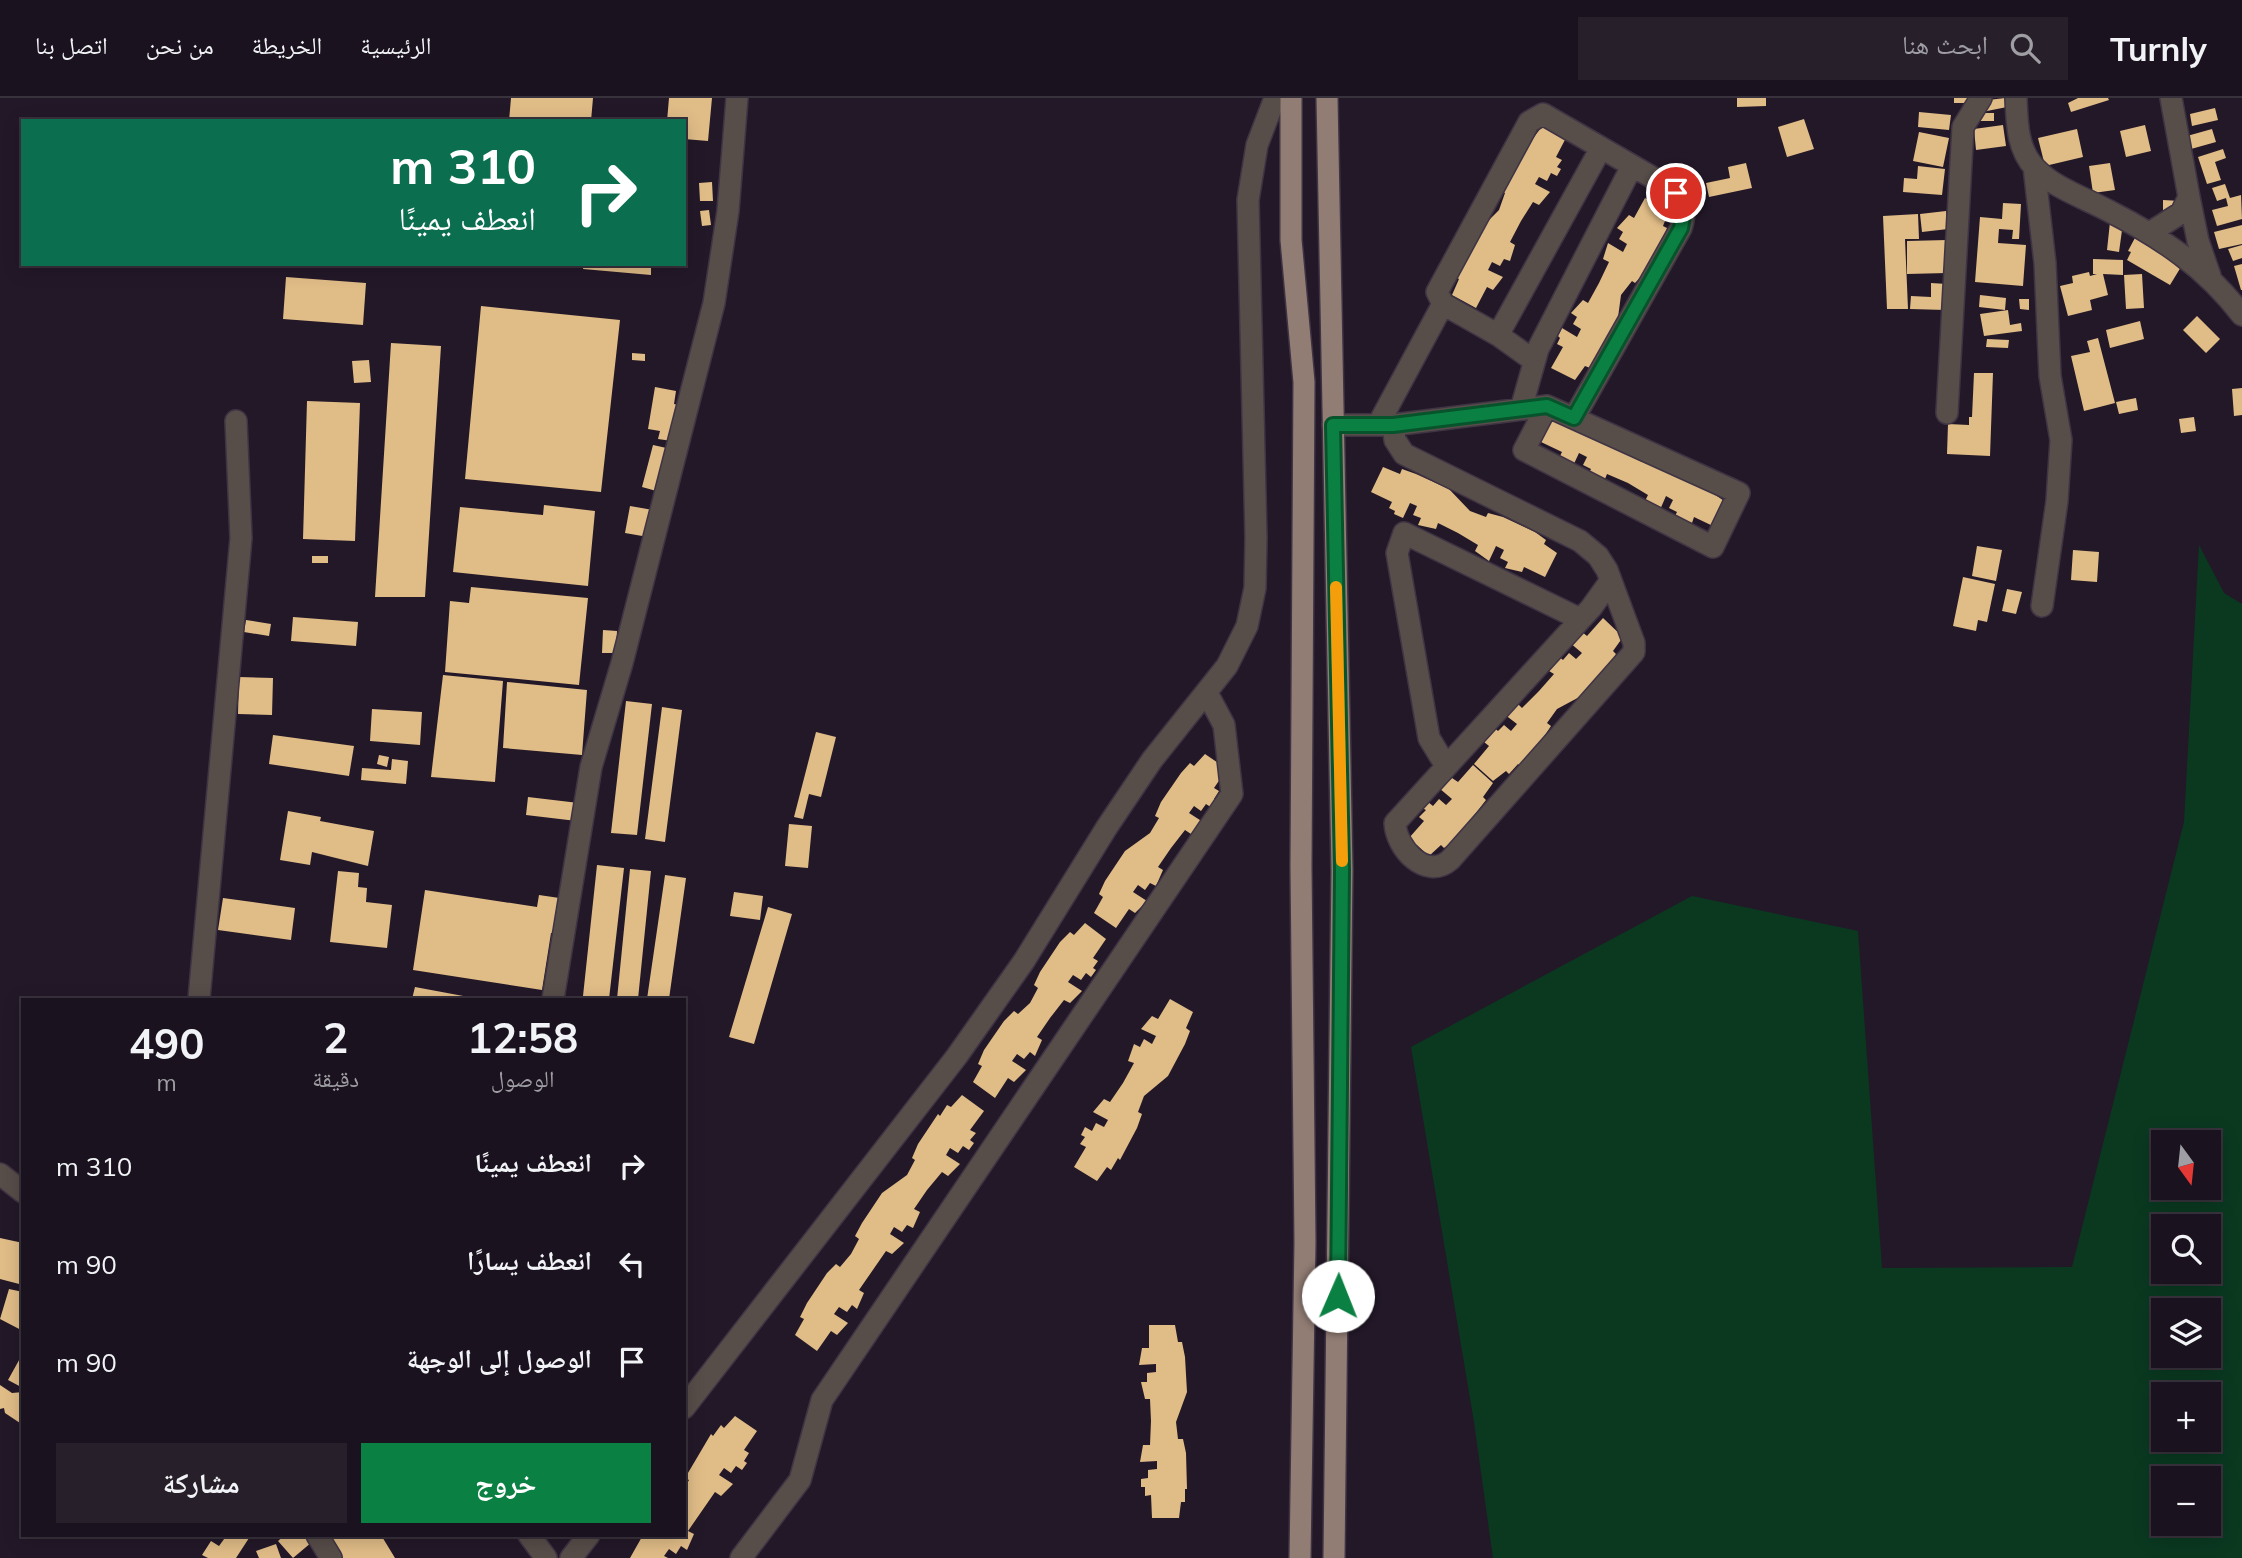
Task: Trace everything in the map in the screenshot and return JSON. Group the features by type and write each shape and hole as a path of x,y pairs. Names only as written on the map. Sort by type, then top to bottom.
{"main road":[{"path":"1291,98 1291,240 1304,382 1301,867 1305,1242 1300,1558"},
{"path":"1327,98 1342,870 1334,1558"},
{"path":"1297,317 1331,316"}],"street":[{"path":"553,998 591,767 622,663 714,303 728,211 737,98"},
{"path":"686,1405 957,1056 1024,961 1145,771 1227,666 1247,626 1255,589 1248,200 1257,145 1275,98"},
{"path":"1947,413 1963,127 1974,105 1981,98"},
{"path":"2015,98 2018,135 2034,167 2045,263 2050,376 2061,440 2057,501 2042,606"},
{"path":"2171,98 2198,241 2210,278"},
{"path":"1533,360 1498,335 1443,304 1438,297 1438,287 1532,118 1549,116 1676,193 1684,210 1684,219 1574,418"},
{"path":"1498,335 1601,148"},
{"path":"1521,409 1533,360 1632,166"},
{"path":"2034,167 2049,180 2151,232 2187,257 2210,278 2242,315"},
{"path":"2151,232 2182,213 2189,197"},
{"path":"1386,424 1443,304"},
{"path":"1333,425 1386,424 1547,406 1739,493 1713,547 1524,450 1547,406"},
{"path":"199,998 241,538 236,421"},
{"path":"1386,424 1404,453 1580,541 1598,556 1607,570 1609,583 1631,632 1634,652 1450,860 1434,867 1421,864 1399,842 1395,823 1580,619 1609,583"},
{"path":"1446,766 1429,738 1397,553 1405,533 1580,619"},
{"path":"740,1558 800,1480 822,1400 1232,794 1224,725 1207,693"},
{"path":"0,1174 21,1190"},
{"path":"318,1537 331,1558"},
{"path":"530,1537 546,1558"},
{"path":"571,1558 587,1537"}],"green space":[{"path":"2199,545 2224,593 2242,604 2242,1558 1493,1558 1474,1422 1411,1047 1692,896 1858,931 1882,1268 2072,1267 2184,822"}],"building":[{"path":"511,98 593,98 591,119 509,119"},
{"path":"669,98 712,98 708,141 686,139 686,119 667,119"},
{"path":"1737,98 1766,98 1766,106 1737,107"},
{"path":"1954,98 1973,98 1973,103 1954,103"},
{"path":"2005,98 2007,107 1982,112 1980,101"},
{"path":"2078,98 2109,100 2071,112 2068,103"},
{"path":"2215,108 2218,120 2192,126 2190,114"},
{"path":"1919,112 1951,115 1949,130 1918,127"},
{"path":"1981,113 1994,113 1994,121 1981,121"},
{"path":"1804,119 1814,149 1787,157 1778,127"},
{"path":"1544,124 1567,136 1556,157 1562,160 1557,167 1561,169 1557,176 1551,173 1547,181 1539,177 1535,184 1550,192 1539,205 1533,202 1521,221 1510,242 1515,245 1510,261 1504,259 1500,266 1492,262 1488,270 1503,277 1493,290 1487,287 1476,308 1452,295 1459,279 1454,276 1484,220 1487,222 1499,210 1505,193 1501,191 1530,135 1534,137"},
{"path":"2003,125 2006,146 1976,150 1974,129"},
{"path":"2145,125 2151,151 2126,157 2120,131"},
{"path":"2077,129 2083,157 2045,166 2038,138"},
{"path":"2212,129 2216,142 2191,149 2187,136"},
{"path":"1919,132 1949,138 1943,167 1913,161"},
{"path":"2223,149 2226,158 2215,162 2221,180 2207,184 2198,157"},
{"path":"1746,163 1752,188 1709,197 1706,183 1730,178 1728,167"},
{"path":"2110,163 2115,190 2093,193 2089,166"},
{"path":"1918,166 1945,169 1942,195 1903,192 1904,178 1917,179"},
{"path":"712,182 713,201 700,201 699,183"},
{"path":"2225,184 2230,198 2241,195 2242,219 2217,226 2212,210 2228,206 2226,198 2217,201 2212,188"},
{"path":"1645,198 1669,211 1663,226 1667,228 1663,241 1645,272 1635,283 1632,281 1621,295 1617,325 1599,357 1590,368 1585,366 1575,380 1551,368 1563,347 1557,344 1560,338 1558,336 1562,328 1577,337 1581,329 1573,324 1577,317 1571,313 1583,300 1588,303 1599,283 1609,262 1603,259 1608,243 1623,252 1627,244 1619,239 1623,232 1617,228 1629,215 1634,218"},
{"path":"2163,200 2180,201 2179,212 2163,212"},
{"path":"2003,203 2021,204 2019,239 2012,239 2013,230 1999,229 1998,243 2026,245 2023,286 1975,282 1980,217 2002,219"},
{"path":"709,210 711,225 702,226 700,211"},
{"path":"1946,211 1948,229 1922,232 1920,214"},
{"path":"1918,214 1919,239 1905,239 1908,309 1887,309 1883,216"},
{"path":"2110,222 2123,223 2119,252 2107,250"},
{"path":"2242,225 2242,244 2219,249 2214,232"},
{"path":"2137,234 2184,262 2170,285 2127,260 2131,252 2128,251"},
{"path":"1947,240 1947,273 1907,274 1907,241"},
{"path":"2242,245 2242,258 2233,261 2228,249"},
{"path":"2093,259 2123,260 2123,275 2103,274 2108,295 2090,300 2092,310 2068,316 2060,286 2073,283 2072,276 2089,272 2090,276 2097,274 2093,274"},
{"path":"2242,264 2242,290 2241,290 2234,266"},
{"path":"584,266 651,266 651,275 583,269"},
{"path":"2142,274 2144,308 2126,309 2124,275"},
{"path":"286,277 366,283 363,325 283,319"},
{"path":"1931,283 1947,284 1946,310 1910,309 1911,296 1931,297"},
{"path":"1980,295 2006,298 2005,310 1979,307"},
{"path":"2019,299 2029,299 2029,310 2020,309"},
{"path":"481,306 620,320 601,492 465,479"},
{"path":"2008,310 2010,325 2021,323 2022,331 1984,336 1980,314"},
{"path":"2197,316 2220,339 2206,353 2183,330"},
{"path":"2140,321 2144,339 2110,348 2106,330"},
{"path":"2098,338 2115,403 2084,411 2071,356 2090,352 2087,341"},
{"path":"1987,339 2009,340 2008,348 1986,347"},
{"path":"391,343 441,346 425,597 375,597"},
{"path":"632,353 645,354 645,361 632,360"},
{"path":"369,360 371,382 354,383 352,361"},
{"path":"1974,373 1993,373 1990,456 1947,454 1948,424 1969,425 1969,417 1972,417"},
{"path":"655,387 676,391 674,404 685,406 679,442 658,439 660,431 648,429"},
{"path":"2242,388 2242,415 2234,416 2232,389"},
{"path":"2136,398 2138,410 2119,414 2116,402"},
{"path":"307,401 360,403 355,541 303,539"},
{"path":"2194,417 2196,431 2181,433 2179,419"},
{"path":"1553,418 1640,461 1656,467 1658,463 1716,490 1714,494 1727,503 1715,527 1694,517 1692,523 1674,518 1677,512 1669,508 1673,500 1666,496 1659,512 1645,501 1648,495 1628,483 1607,474 1605,479 1588,475 1591,469 1583,465 1587,457 1579,453 1572,468 1559,458 1562,452 1541,442"},
{"path":"653,445 671,449 660,492 642,487"},
{"path":"1383,467 1400,474 1402,469 1416,474 1449,489 1470,511 1486,517 1488,513 1503,517 1535,532 1546,540 1544,544 1557,553 1545,577 1524,567 1522,572 1505,568 1508,562 1500,558 1504,550 1496,546 1489,561 1475,551 1478,545 1458,533 1438,523 1436,529 1418,525 1421,518 1413,515 1417,506 1410,503 1403,518 1394,514 1395,511 1389,508 1392,502 1371,492"},
{"path":"544,505 595,511 588,586 453,572 460,507 543,515"},
{"path":"630,506 653,510 648,537 625,533"},
{"path":"1977,546 2002,550 1996,581 1972,576"},
{"path":"2073,550 2099,552 2097,582 2071,580"},
{"path":"312,556 328,556 328,563 312,563"},
{"path":"1963,577 1995,584 1987,622 1978,620 1976,631 1953,626"},
{"path":"471,587 588,598 579,685 445,672 450,601 469,603"},
{"path":"2007,589 2022,592 2016,614 2002,611"},
{"path":"293,617 358,622 356,646 291,641"},
{"path":"1603,618 1623,637 1613,651 1616,654 1608,667 1585,694 1557,709 1547,723 1551,726 1520,766 1518,764 1509,774 1506,771 1493,781 1474,764 1489,746 1484,742 1490,736 1487,733 1493,727 1498,731 1504,725 1511,731 1517,724 1504,714 1517,703 1522,708 1539,691 1554,674 1549,671 1558,656 1563,660 1569,653 1576,659 1582,653 1569,642 1582,632 1587,636"},
{"path":"246,620 271,624 269,636 244,632"},
{"path":"603,630 617,631 616,653 602,653"},
{"path":"443,675 503,681 495,782 431,777"},
{"path":"239,677 273,678 272,715 238,714"},
{"path":"507,682 587,690 582,755 503,748"},
{"path":"626,701 652,704 637,835 611,833"},
{"path":"662,707 682,710 665,842 645,839"},
{"path":"372,709 422,712 420,745 370,741"},
{"path":"816,732 836,737 821,797 809,794 803,819 794,817"},
{"path":"273,735 354,746 349,776 269,764"},
{"path":"1205,754 1227,769 1214,788 1219,791 1214,799 1217,801 1212,808 1206,804 1201,811 1194,806 1189,813 1203,822 1191,834 1185,830 1171,848 1158,867 1163,870 1156,886 1150,883 1145,890 1138,885 1133,892 1147,901 1135,913 1129,909 1116,928 1094,913 1103,897 1099,894 1105,881 1125,851 1150,833 1159,818 1155,816 1161,802 1181,773 1190,763 1194,766"},
{"path":"379,755 389,757 387,767 377,764"},
{"path":"392,759 408,761 406,784 361,780 362,768 391,770"},
{"path":"1473,765 1493,783 1483,797 1486,800 1455,840 1444,848 1441,845 1429,856 1409,838 1424,821 1419,817 1426,810 1422,808 1428,802 1433,806 1439,799 1446,805 1452,799 1439,788 1452,778 1458,782"},
{"path":"528,797 587,804 585,822 526,815"},
{"path":"288,811 321,817 320,821 374,831 368,866 312,852 310,865 280,860"},
{"path":"789,824 812,826 808,868 785,866"},
{"path":"597,865 624,868 609,998 583,996"},
{"path":"630,869 651,871 638,998 617,998"},
{"path":"338,871 359,873 358,887 367,888 366,902 392,905 387,948 330,942"},
{"path":"665,875 686,878 669,998 647,998"},
{"path":"425,890 537,907 539,895 573,900 567,935 551,933 542,990 413,970"},
{"path":"734,892 763,896 760,920 730,916"},
{"path":"223,898 295,908 291,940 218,930"},
{"path":"768,907 792,914 754,1044 729,1037"},
{"path":"1085,923 1106,939 1093,958 1098,961 1093,968 1096,970 1091,977 1086,973 1081,980 1073,975 1068,982 1082,991 1070,1003 1064,1000 1050,1018 1037,1037 1042,1040 1035,1056 1030,1052 1024,1059 1017,1054 1012,1061 1026,1070 1014,1082 1008,1078 995,1098 973,1082 982,1066 978,1064 984,1050 1004,1021 1014,1011 1018,1014 1030,1003 1038,988 1034,985 1040,972 1060,942 1070,932 1074,935"},
{"path":"415,987 474,998 412,998"},
{"path":"1170,999 1193,1012 1186,1028 1190,1031 1185,1044 1168,1076 1144,1096 1138,1112 1142,1114 1137,1128 1120,1160 1118,1158 1111,1170 1107,1167 1097,1181 1074,1167 1086,1147 1080,1144 1085,1137 1081,1135 1085,1127 1092,1131 1096,1123 1104,1127 1108,1120 1093,1112 1104,1099 1110,1102 1123,1083 1134,1063 1128,1061 1134,1044 1140,1047 1144,1039 1152,1044 1156,1036 1141,1029 1152,1016 1158,1019"},
{"path":"962,1095 984,1111 970,1130 976,1133 970,1140 974,1143 969,1150 963,1146 958,1153 950,1148 946,1155 960,1164 948,1176 942,1172 927,1190 914,1209 920,1212 913,1228 907,1225 902,1232 894,1227 890,1234 904,1243 892,1254 886,1251 859,1290 864,1293 857,1309 852,1305 847,1312 839,1307 834,1314 848,1323 837,1335 831,1331 817,1351 795,1335 804,1319 800,1317 807,1303 827,1273 836,1264 840,1267 851,1254 859,1239 855,1236 882,1193 907,1175 915,1160 912,1158 918,1144 938,1114 940,1116 947,1105 951,1107"},
{"path":"0,1238 21,1243 21,1284 0,1279"},
{"path":"9,1289 21,1292 21,1330 0,1319"},
{"path":"1149,1325 1175,1325 1178,1342 1182,1342 1185,1357 1187,1392 1176,1422 1178,1439 1183,1439 1186,1453 1187,1489 1185,1502 1181,1502 1179,1518 1152,1518 1151,1495 1145,1496 1145,1487 1141,1487 1141,1479 1148,1478 1148,1470 1157,1469 1157,1461 1140,1462 1143,1445 1150,1445 1151,1421 1150,1399 1145,1399 1141,1382 1147,1382 1147,1373 1156,1372 1156,1364 1139,1365 1142,1348 1149,1348"},
{"path":"21,1357 21,1387 8,1380"},
{"path":"0,1385 12,1393 21,1392 21,1424 5,1413 4,1408 0,1409"},
{"path":"735,1416 757,1431 744,1450 749,1453 742,1470 736,1466 731,1473 724,1468 719,1475 733,1484 721,1496 715,1492 688,1531 694,1534 687,1550 681,1546 676,1554 669,1549 664,1556 668,1558 630,1558 642,1537 686,1537 686,1485 689,1480 686,1476 711,1434 713,1436 721,1425 724,1428"},
{"path":"226,1537 250,1537 236,1558 208,1558 202,1555 211,1541 219,1546"},
{"path":"283,1537 308,1537 312,1542 293,1558 278,1541"},
{"path":"382,1537 395,1558 343,1558 331,1538"},
{"path":"276,1544 281,1558 259,1558 256,1551"}],"slow traffic":[{"path":"1336,587 1342,861"}],"route":[{"path":"1338,1296 1342,870 1333,425 1393,425 1547,406 1574,418 1681,228 1684,210 1676,193"}]}
